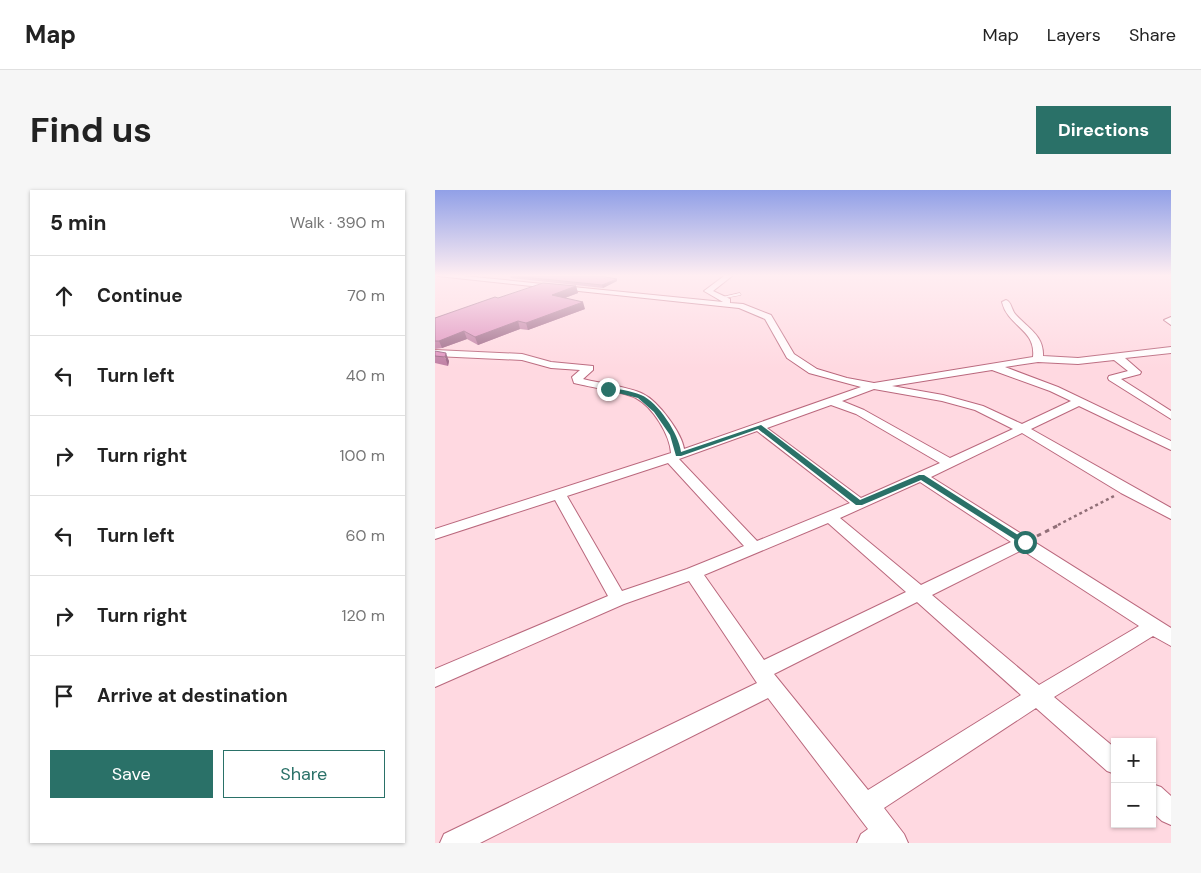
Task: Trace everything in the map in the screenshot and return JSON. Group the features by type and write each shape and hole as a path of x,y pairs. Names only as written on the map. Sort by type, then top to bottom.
{"street":[{"path":"741,306 769,316 790,356 807,368 828,377 969,404 1023,429 1126,490 1169,510"},
{"path":"1007,306 1032,335 1039,354"},
{"path":"1171,318 1168,320 1171,322"},
{"path":"435,534 674,456 873,386 993,367 1039,354 1084,361 1171,350"},
{"path":"435,353 522,358 551,365 588,368 589,370 577,377 579,381 599,388 635,394 656,410 677,443 674,456"},
{"path":"1117,358 1136,372 1113,378 1171,416"},
{"path":"993,367 1022,376 1080,401 1171,446"},
{"path":"832,401 860,412 949,463"},
{"path":"435,678 618,599 693,573 830,517 921,477 1080,401"},
{"path":"759,427 859,504"},
{"path":"674,456 754,548"},
{"path":"865,806 1038,696 1162,632 1025,542 921,477"},
{"path":"559,494 618,599"},
{"path":"830,517 1111,760"},
{"path":"453,843 921,594 1025,542"},
{"path":"693,573 766,678 865,806 883,839"},
{"path":"1156,799 1171,812"}],"path":[{"path":"1025,542 1126,490"}],"building":[{"path":"468,306 571,306 526,323 518,321 475,337 464,331 439,341 435,341 435,318"},
{"path":"435,351 446,353 445,357 435,356"}],"route":[{"path":"608,389 640,396 656,410 677,443 678,455 759,427 859,504 921,477 1025,542"}]}
